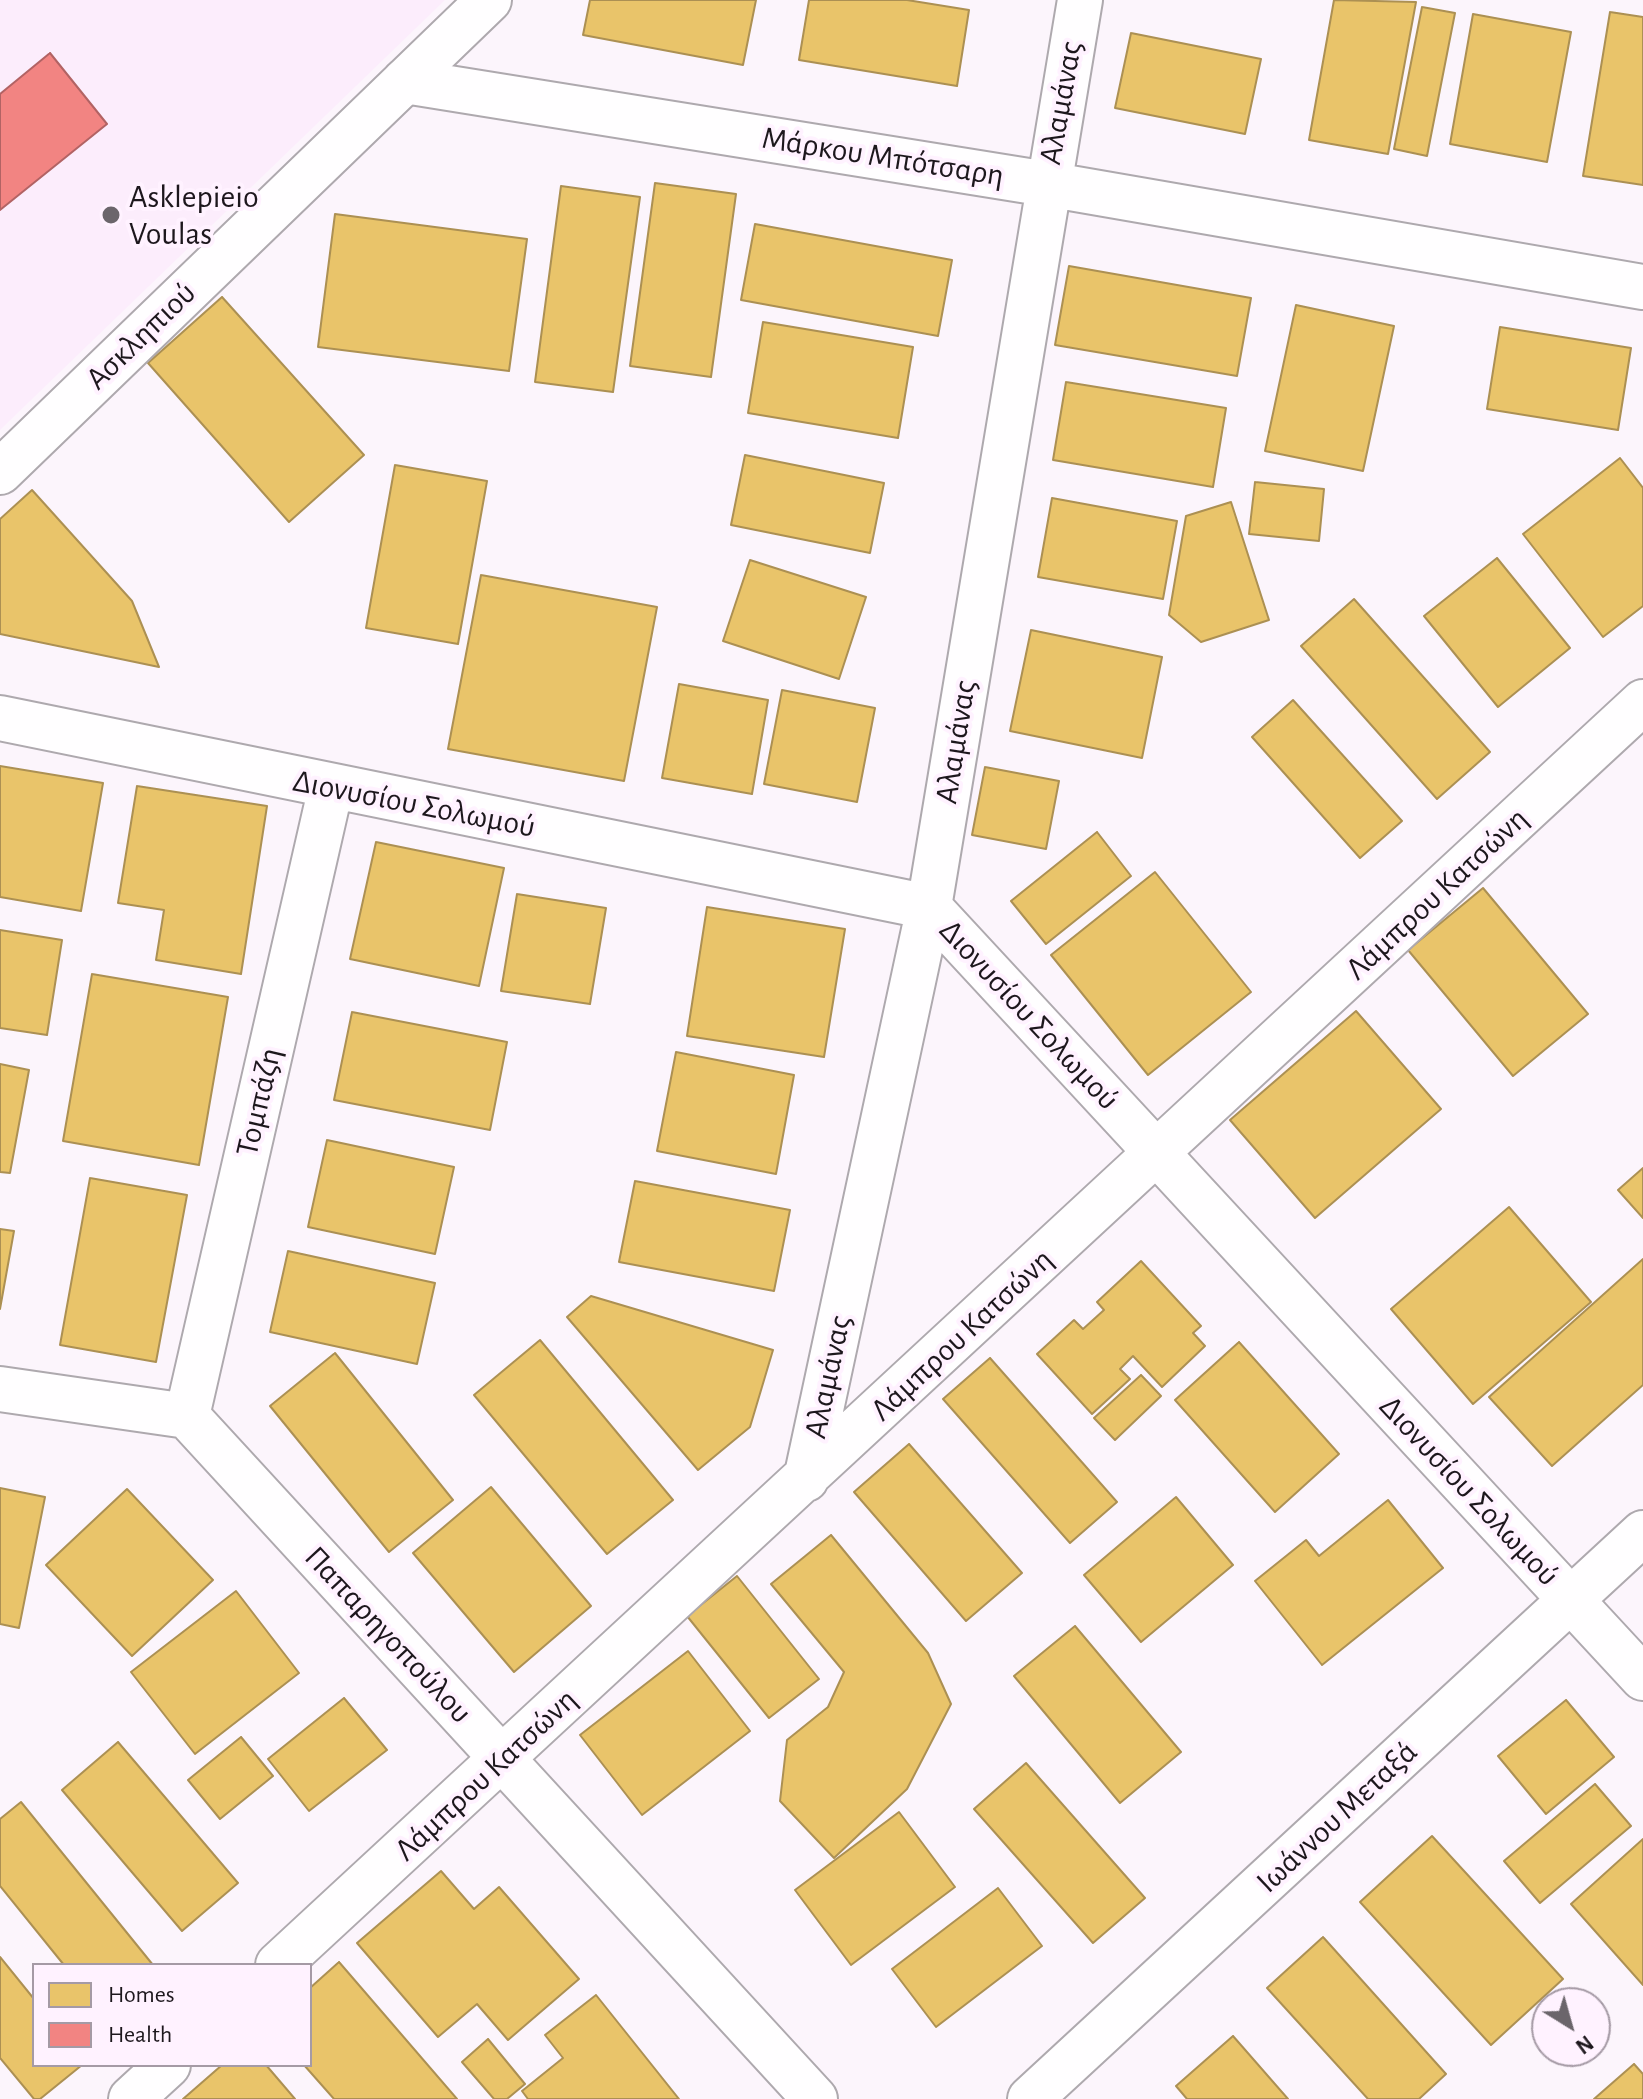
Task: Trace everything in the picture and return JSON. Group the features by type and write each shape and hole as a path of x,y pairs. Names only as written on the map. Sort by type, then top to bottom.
{"street":[{"name":"Ασκληπιού","path":"0,472 489,0"},
{"name":"Αλαμάνας","path":"806,1479 929,907 1080,0"},
{"name":"Μάρκου Μπότσαρη","path":"405,81 1047,184 1643,287"},
{"name":"Λάμπρου Κατσώνη","path":"280,1963 1643,702"},
{"name":"Διονυσίου Σολωμού","path":"0,718 929,907 1643,1678"},
{"name":"Τομπάζη","path":"187,1416 331,787"},
{"path":"0,1389 187,1416"},
{"name":"Παπαρηγοπούλου","path":"187,1416 815,2099"},
{"name":"Ιωάννου Μεταξά","path":"1030,2099 1643,1533"},
{"path":"131,2099 166,2067"}],"shaded area":[{"name":"Asklepieio Voulas","path":"0,0 445,0 0,430"}],"building: Homes":[{"path":"590,0 756,0 743,65 583,35"},
{"path":"809,0 907,0 969,10 957,86 799,60"},
{"path":"1334,0 1416,2 1388,154 1309,140"},
{"path":"1422,7 1455,13 1427,156 1394,149"},
{"path":"1610,12 1643,17 1643,185 1583,176"},
{"path":"1473,14 1571,32 1547,162 1450,144"},
{"path":"1131,33 1261,59 1245,134 1115,108"},
{"path":"655,183 736,194 711,377 630,366"},
{"path":"561,186 640,197 613,392 535,382"},
{"path":"335,214 527,239 509,371 318,347"},
{"path":"755,224 952,260 938,336 741,300"},
{"path":"1069,266 1251,298 1237,376 1055,345"},
{"path":"222,297 364,455 289,522 148,363"},
{"path":"1296,305 1394,326 1363,471 1265,451"},
{"path":"763,322 913,347 898,438 748,413"},
{"path":"1500,327 1631,348 1618,430 1487,409"},
{"path":"1066,382 1226,408 1213,487 1053,460"},
{"path":"745,455 884,483 870,553 731,525"},
{"path":"1620,458 1643,488 1643,606 1603,637 1523,534"},
{"path":"395,465 487,481 458,644 366,628"},
{"path":"1255,482 1324,489 1319,541 1249,534"},
{"path":"32,490 132,601 159,667 0,634 0,519"},
{"path":"1052,498 1177,521 1163,599 1038,577"},
{"path":"1231,502 1269,620 1201,642 1169,615 1186,516"},
{"path":"1497,558 1570,648 1498,707 1424,616"},
{"path":"750,560 866,597 839,679 723,641"},
{"path":"481,575 657,607 624,781 448,749"},
{"path":"1354,599 1490,752 1437,799 1301,646"},
{"path":"1031,630 1162,657 1142,758 1010,731"},
{"path":"679,684 768,700 752,794 662,778"},
{"path":"782,690 875,708 857,802 764,784"},
{"path":"1293,700 1402,821 1360,858 1252,737"},
{"path":"0,766 103,783 81,911 0,897"},
{"path":"985,767 1059,781 1046,849 972,835"},
{"path":"137,786 267,806 241,974 156,960 164,910 118,903"},
{"path":"1097,832 1131,876 1046,944 1011,901"},
{"path":"376,842 504,868 479,986 350,959"},
{"path":"1155,872 1251,992 1148,1075 1051,955"},
{"path":"1483,888 1588,1014 1513,1076 1408,950"},
{"path":"517,894 606,908 590,1004 501,991"},
{"path":"707,907 845,929 824,1057 687,1036"},
{"path":"0,930 62,940 47,1035 0,1028"},
{"path":"92,974 228,997 199,1165 63,1141"},
{"path":"1356,1011 1441,1109 1315,1218 1230,1120"},
{"path":"352,1012 507,1042 490,1130 334,1100"},
{"path":"676,1052 794,1075 776,1174 657,1151"},
{"path":"0,1064 29,1070 10,1173 0,1172"},
{"path":"327,1140 454,1167 435,1254 308,1227"},
{"path":"1643,1168 1643,1218 1618,1190"},
{"path":"90,1178 187,1195 156,1362 60,1345"},
{"path":"635,1181 790,1210 774,1291 619,1262"},
{"path":"1509,1207 1591,1302 1473,1404 1391,1309"},
{"path":"0,1229 14,1231 0,1309"},
{"path":"288,1251 435,1283 417,1364 270,1332"},
{"path":"1643,1259 1643,1385 1552,1466 1489,1397"},
{"path":"1141,1261 1201,1326 1193,1333 1205,1346 1162,1387 1133,1356 1120,1369 1130,1379 1092,1414 1037,1354 1074,1320 1083,1329 1104,1310 1097,1302"},
{"path":"591,1296 773,1350 750,1427 698,1470 567,1317"},
{"path":"540,1340 673,1500 607,1554 474,1395"},
{"path":"1239,1342 1339,1454 1275,1512 1175,1400"},
{"path":"335,1353 453,1500 389,1552 270,1406"},
{"path":"990,1358 1117,1502 1070,1543 943,1399"},
{"path":"1141,1375 1161,1396 1115,1440 1094,1418"},
{"path":"909,1444 1022,1573 966,1621 854,1492"},
{"path":"491,1487 591,1606 514,1672 413,1553"},
{"path":"0,1488 45,1497 19,1628 0,1624"},
{"path":"127,1489 213,1580 132,1656 46,1565"},
{"path":"1176,1497 1233,1565 1141,1642 1084,1575"},
{"path":"1388,1500 1443,1568 1322,1665 1255,1581 1306,1540 1319,1556"},
{"path":"831,1535 928,1653 951,1704 907,1789 834,1858 780,1801 787,1740 828,1707 844,1672 771,1584"},
{"path":"737,1576 819,1679 769,1718 687,1616"},
{"path":"236,1591 299,1673 195,1754 131,1672"},
{"path":"1075,1626 1181,1752 1120,1803 1014,1676"},
{"path":"688,1651 750,1731 642,1815 580,1735"},
{"path":"344,1698 387,1750 309,1811 268,1759"},
{"path":"1566,1700 1614,1757 1546,1814 1498,1756"},
{"path":"241,1737 273,1776 220,1819 188,1780"},
{"path":"118,1742 238,1883 182,1931 62,1790"},
{"path":"1026,1763 1145,1898 1093,1943 974,1809"},
{"path":"1595,1784 1631,1826 1540,1903 1504,1861"},
{"path":"21,1802 151,1963 62,1963 0,1886 0,1819"},
{"path":"899,1812 955,1887 851,1965 795,1890"},
{"path":"1432,1836 1563,1979 1554,1987 1531,1987 1531,2008 1491,2045 1360,1902"},
{"path":"1643,1839 1643,1985 1571,1904"},
{"path":"441,1871 474,1909 499,1887 579,1979 508,2040 477,2004 438,2037 357,1943"},
{"path":"998,1888 1042,1946 936,2027 892,1969"},
{"path":"1323,1937 1446,2074 1419,2099 1368,2099 1267,1988"},
{"path":"0,1957 32,1997 32,2067 80,2067 40,2099 34,2099 0,2058"},
{"path":"339,1962 457,2099 334,2099 306,2067 312,2067 312,1986"},
{"path":"596,1995 679,2099 528,2099 522,2091 563,2058 545,2035"},
{"path":"1233,2036 1288,2099 1187,2099 1176,2086"},
{"path":"488,2039 525,2084 507,2099 494,2099 462,2062"},
{"path":"1634,2064 1643,2074 1643,2099 1594,2099"},
{"path":"220,2067 268,2067 295,2099 183,2099"}],"building: Health":[{"path":"50,53 107,124 0,210 0,94"}],"place":[{"name":"Asklepieio Voulas","path":"111,215"}]}
